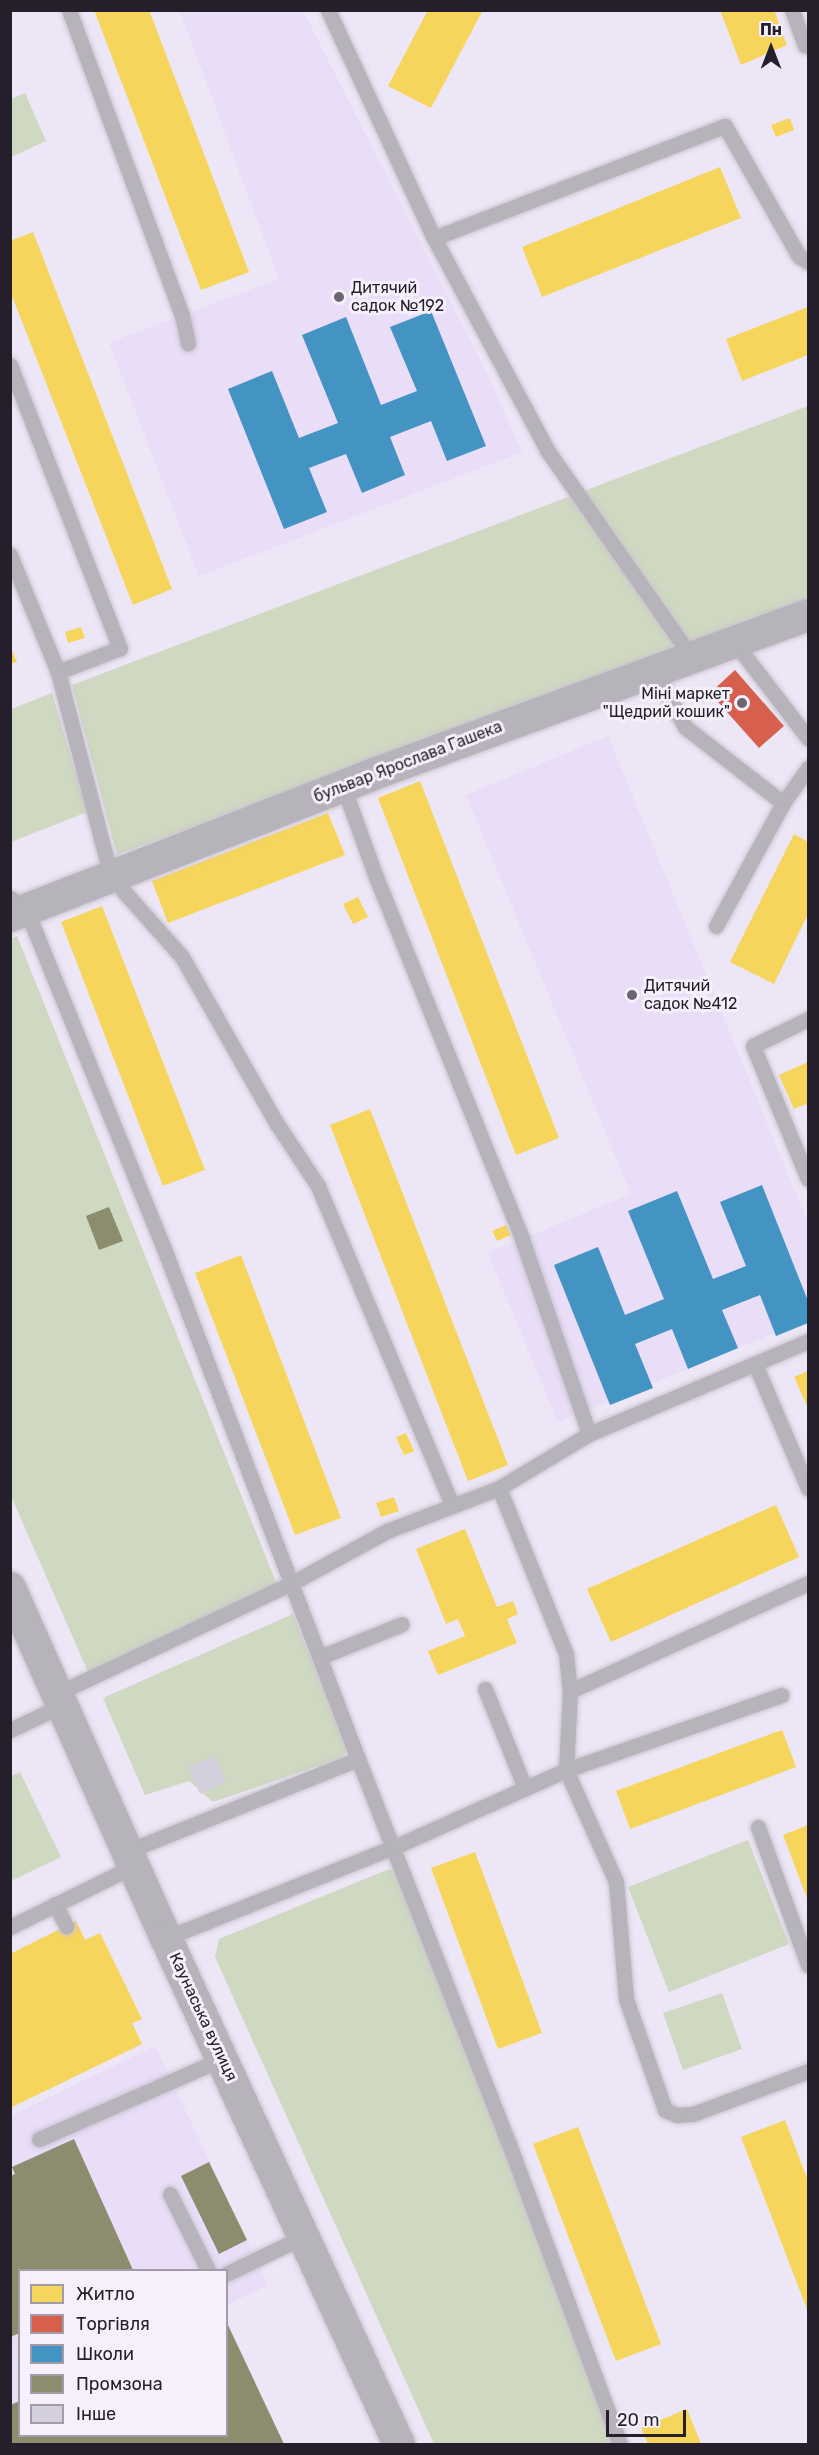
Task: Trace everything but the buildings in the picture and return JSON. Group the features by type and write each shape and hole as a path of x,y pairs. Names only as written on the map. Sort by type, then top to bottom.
{"street":[{"name":"бульвар Ярослава Гашека","path":"16,908 111,877 343,786 808,615"},
{"name":"Каунаська вулиця","path":"10,1588 166,1938 305,2236 399,2445"}],"lane":[{"path":"69,10 182,315 188,343"},
{"path":"328,10 434,238 547,450 692,657"},
{"path":"792,10 805,46"},
{"path":"434,238 725,126 799,256 808,262"},
{"path":"10,365 120,648 58,672"},
{"path":"10,555 58,672 111,877 182,957 277,1124 318,1186 452,1505"},
{"path":"735,643 808,738"},
{"path":"654,671 685,727 783,803"},
{"path":"717,926 783,803 808,768"},
{"path":"343,786 376,878 522,1239 589,1434"},
{"path":"16,908 163,1246 358,1759 509,2144 621,2445"},
{"path":"808,1019 753,1046 808,1179"},
{"path":"10,1730 60,1699 292,1583 387,1531 499,1488 589,1434 808,1341"},
{"path":"755,1364 808,1488"},
{"path":"499,1488 566,1654 570,1691 566,1770 616,1882 626,1999 665,2109 676,2115 693,2114 808,2071"},
{"path":"570,1691 808,1583"},
{"path":"320,1657 402,1624"},
{"path":"485,1689 525,1788"},
{"path":"166,1938 394,1847 566,1770 781,1695"},
{"path":"10,1927 55,1904 131,1859 358,1759"},
{"path":"758,1827 808,1965"},
{"path":"55,1904 66,1926"},
{"path":"39,2139 222,2059"},
{"path":"170,2194 207,2269"},
{"path":"228,2273 305,2236"}],"shaded area":[{"name":"Дитячий садок №192","path":"180,11 303,11 485,369 522,452 199,576 109,343 279,279"},
{"name":"Дитячий садок №412","path":"608,736 808,1223 808,1319 558,1422 488,1253 631,1194 466,795"},
{"path":"155,2046 268,2285 228,2305 228,2269 18,2269 18,2437 228,2437 228,2323 284,2444 11,2444 11,2116"}],"green space":[{"path":"25,93 46,141 11,157 11,99"},
{"path":"808,406 808,598 117,855 72,685"},
{"path":"52,693 87,812 11,842 11,709"},
{"path":"17,936 278,1587 88,1672 11,1496 10,939"},
{"path":"293,1614 348,1750 341,1758 213,1802 189,1781 145,1795 103,1698"},
{"path":"20,1772 61,1857 11,1881 11,1776"},
{"path":"748,1840 789,1944 669,1992 628,1887"},
{"path":"389,1869 403,1878 615,2444 434,2444 215,1957 219,1939"},
{"path":"722,1993 742,2049 683,2070 663,2013"}],"place":[{"name":"Дитячий садок №192","path":"339,297"},
{"name":"Міні маркет \"Щедрий кошик\"","path":"742,703"},
{"name":"Дитячий садок №412","path":"632,995"}]}
